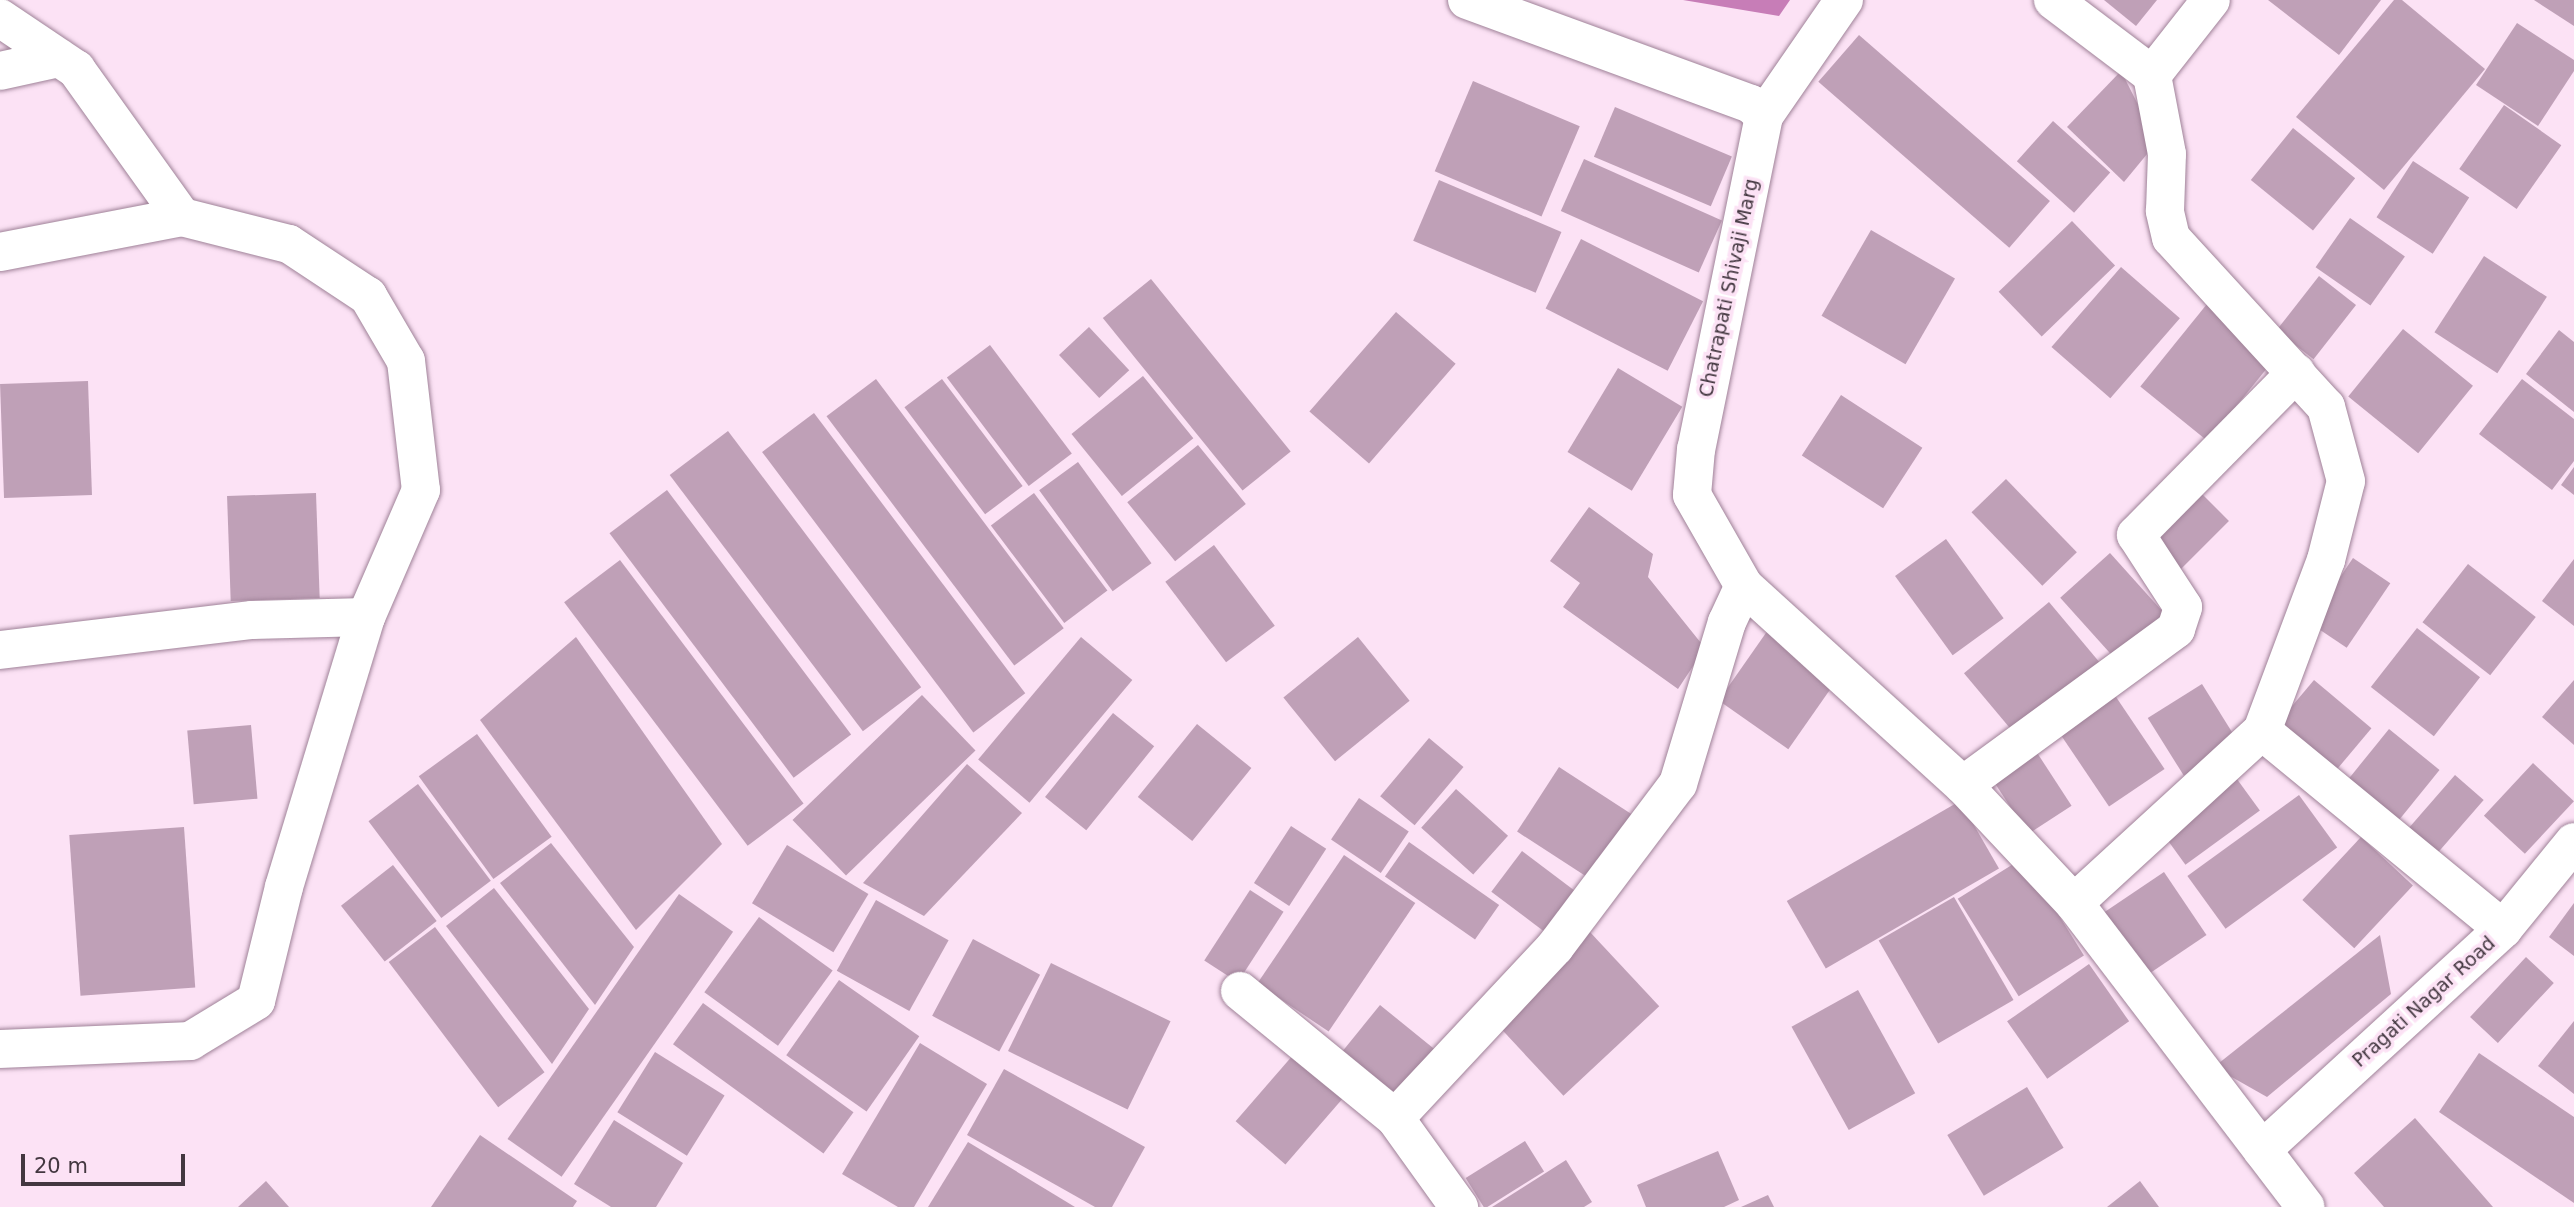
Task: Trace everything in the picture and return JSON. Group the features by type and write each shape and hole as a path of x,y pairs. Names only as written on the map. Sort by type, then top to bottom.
{"street":[{"path":"1467,0 1751,104 1764,116"},
{"name":"Chatrapati Shivaji Marg","path":"1844,0 1764,116 1696,449 1692,495 1744,586 1964,785 2074,903 2306,1207"},
{"path":"2053,0 2152,75 2167,154 2165,211 2171,238 2326,407 2346,481 2326,560 2262,731 2074,903"},
{"path":"2152,75 2211,0"},
{"path":"0,18 76,69 182,217"},
{"path":"0,71 59,58"},
{"path":"0,252 182,217 289,244 368,296 406,361 421,491 366,617 284,887 256,1001 190,1041 0,1049"},
{"path":"1964,785 2176,629 2183,607 2136,535 2296,373"},
{"path":"1395,1118 1555,947 1678,784 1727,622 1744,586"},
{"path":"0,650 252,620 366,617"},
{"path":"2262,731 2503,929"},
{"name":"Pragati Nagar Road","path":"2262,1150 2503,929 2574,842"},
{"path":"1240,991 1395,1118 1459,1207"}],"shaded area":[{"path":"1683,0 1790,0 1779,16"}],"building":[{"path":"2104,0 2157,0 2136,26"},
{"path":"2268,0 2381,0 2339,55"},
{"path":"2394,0 2402,0 2485,69 2384,190 2296,117"},
{"path":"2534,0 2574,0 2574,26"},
{"path":"2517,23 2574,60 2574,71 2538,126 2476,85"},
{"path":"1859,35 2050,201 2009,248 1818,82"},
{"path":"2121,71 2157,142 2124,182 2067,127"},
{"path":"1473,81 1580,126 1541,217 1435,171"},
{"path":"2504,105 2561,145 2517,209 2459,169"},
{"path":"1615,107 1732,157 1711,206 1594,157"},
{"path":"2053,121 2110,173 2074,213 2017,161"},
{"path":"2293,128 2355,178 2313,230 2251,180"},
{"path":"1584,159 1722,220 1699,272 1561,211"},
{"path":"2413,161 2469,197 2433,254 2377,217"},
{"path":"1439,180 1561,232 1536,293 1413,241"},
{"path":"2350,218 2405,256 2370,306 2316,267"},
{"path":"2072,221 2115,266 2042,336 1999,292"},
{"path":"1871,230 1955,278 1906,364 1822,316"},
{"path":"1581,239 1703,301 1668,371 1546,308"},
{"path":"2484,256 2547,297 2497,373 2434,332"},
{"path":"2121,267 2180,318 2110,398 2051,347"},
{"path":"2319,276 2356,305 2314,359 2277,330"},
{"path":"1151,279 1291,452 1243,491 1103,318"},
{"path":"2207,304 2275,359 2208,441 2140,386"},
{"path":"1396,312 1456,364 1369,463 1309,412"},
{"path":"1089,327 1129,370 1099,398 1059,355"},
{"path":"2403,329 2473,386 2418,453 2348,397"},
{"path":"2559,330 2574,342 2574,412 2526,374"},
{"path":"990,345 1072,454 1029,486 947,377"},
{"path":"1618,368 1682,407 1632,491 1568,452"},
{"path":"1143,376 1193,438 1122,496 1072,434"},
{"path":"876,379 1064,628 1014,665 826,416"},
{"path":"942,379 1023,486 985,514 904,407"},
{"path":"2522,379 2574,419 2574,461 2552,490 2479,434"},
{"path":"88,381 92,495 4,498 0,384"},
{"path":"1841,395 1922,448 1883,508 1802,455"},
{"path":"814,413 1025,693 973,732 762,452"},
{"path":"728,431 921,687 863,731 670,475"},
{"path":"1198,445 1246,504 1175,561 1127,502"},
{"path":"1078,462 1151,563 1113,591 1039,490"},
{"path":"2574,467 2574,495 2561,485"},
{"path":"2006,479 2077,552 2042,586 1971,512"},
{"path":"2195,487 2229,521 2176,574 2142,540"},
{"path":"667,490 851,734 794,778 609,533"},
{"path":"316,493 320,598 231,601 227,496"},
{"path":"1034,493 1107,590 1064,623 991,525"},
{"path":"1589,507 1653,554 1648,577 1705,648 1678,689 1563,607 1580,583 1550,561"},
{"path":"1946,539 2004,618 1953,655 1895,576"},
{"path":"1214,545 1275,626 1226,662 1165,582"},
{"path":"2110,553 2168,617 2118,662 2060,598"},
{"path":"2353,558 2390,583 2347,648 2309,623"},
{"path":"2574,559 2574,626 2542,601"},
{"path":"620,560 804,804 748,846 564,602"},
{"path":"2468,564 2536,617 2490,675 2422,622"},
{"path":"2049,602 2105,669 2020,740 1964,673"},
{"path":"2417,628 2480,677 2434,736 2371,687"},
{"path":"1768,630 1838,679 1788,749 1719,700"},
{"path":"576,637 722,844 636,930 480,720"},
{"path":"1081,637 1132,680 1029,803 978,760"},
{"path":"1358,637 1410,701 1335,761 1283,697"},
{"path":"2314,680 2371,728 2330,778 2272,730"},
{"path":"2574,680 2574,745 2542,717"},
{"path":"2202,684 2238,742 2184,776 2148,718"},
{"path":"2112,691 2165,769 2109,806 2056,728"},
{"path":"922,695 975,750 846,875 793,820"},
{"path":"1113,713 1154,746 1086,830 1045,797"},
{"path":"1197,724 1251,768 1192,841 1138,797"},
{"path":"251,725 257,799 194,804 187,731"},
{"path":"2389,729 2440,770 2399,820 2348,780"},
{"path":"477,734 552,837 493,879 419,776"},
{"path":"1429,738 1463,767 1415,825 1380,796"},
{"path":"2034,748 2072,806 2028,834 1990,776"},
{"path":"2533,763 2574,801 2525,854 2484,816"},
{"path":"967,764 1022,813 924,916 863,883"},
{"path":"1559,767 1639,819 1597,883 1517,832"},
{"path":"2234,775 2260,811 2185,865 2160,829"},
{"path":"2455,775 2484,800 2434,857 2406,832"},
{"path":"418,784 491,881 441,918 368,821"},
{"path":"1456,789 1508,836 1473,874 1421,828"},
{"path":"2299,795 2337,848 2226,929 2187,876"},
{"path":"1359,798 1409,832 1381,873 1331,839"},
{"path":"1960,801 1999,869 1826,969 1787,901"},
{"path":"1291,826 1326,849 1289,906 1254,883"},
{"path":"184,827 195,988 81,996 69,835"},
{"path":"2361,837 2413,885 2354,948 2302,900"},
{"path":"1409,842 1499,905 1475,939 1385,876"},
{"path":"551,843 634,947 595,1005 500,883"},
{"path":"787,845 868,894 833,952 752,903"},
{"path":"1522,851 1583,897 1552,937 1491,892"},
{"path":"1344,855 1415,903 1329,1032 1257,984"},
{"path":"2023,858 2084,956 2019,996 1958,899"},
{"path":"393,865 437,921 385,962 341,906"},
{"path":"2164,872 2206,935 2147,975 2104,912"},
{"path":"494,888 589,1009 552,1064 446,926"},
{"path":"1250,890 1284,912 1238,982 1204,960"},
{"path":"679,894 733,932 562,1177 508,1139"},
{"path":"1954,897 2014,1000 1938,1044 1879,940"},
{"path":"876,900 949,940 909,1011 837,971"},
{"path":"2574,903 2574,956 2549,937"},
{"path":"759,917 833,970 778,1046 704,992"},
{"path":"435,927 545,1072 498,1107 389,962"},
{"path":"1589,931 1659,1006 1563,1096 1493,1020"},
{"path":"2380,935 2391,994 2267,1097 2214,1067"},
{"path":"973,939 1040,975 999,1051 932,1016"},
{"path":"2526,957 2554,983 2498,1043 2470,1017"},
{"path":"1051,963 1171,1021 1128,1109 1008,1051"},
{"path":"2089,964 2129,1021 2047,1079 2007,1021"},
{"path":"839,980 919,1036 867,1112 786,1055"},
{"path":"1858,990 1915,1093 1849,1130 1792,1027"},
{"path":"703,1003 853,1112 824,1154 673,1044"},
{"path":"1380,1005 1438,1052 1395,1106 1337,1059"},
{"path":"2574,1021 2574,1094 2538,1066"},
{"path":"920,1043 987,1084 914,1207 898,1207 842,1174"},
{"path":"655,1052 725,1095 687,1156 617,1112"},
{"path":"2479,1053 2574,1117 2574,1203 2439,1112"},
{"path":"1294,1054 1344,1097 1285,1164 1236,1121"},
{"path":"1004,1069 1145,1147 1112,1207 1095,1207 967,1135"},
{"path":"2027,1087 2064,1148 1984,1196 1947,1135"},
{"path":"2415,1118 2493,1207 2384,1207 2354,1173"},
{"path":"614,1120 683,1163 656,1207 611,1207 574,1184"},
{"path":"480,1135 577,1201 573,1207 431,1207"},
{"path":"1525,1141 1544,1172 1487,1207 1484,1207 1466,1178"},
{"path":"968,1142 1075,1207 928,1207"},
{"path":"1718,1151 1739,1200 1724,1207 1646,1207 1637,1185"},
{"path":"1566,1160 1592,1202 1584,1207 1492,1207"},
{"path":"266,1181 289,1207 238,1207"},
{"path":"2140,1181 2159,1207 2107,1207"},
{"path":"1768,1195 1774,1207 1741,1207"}]}
